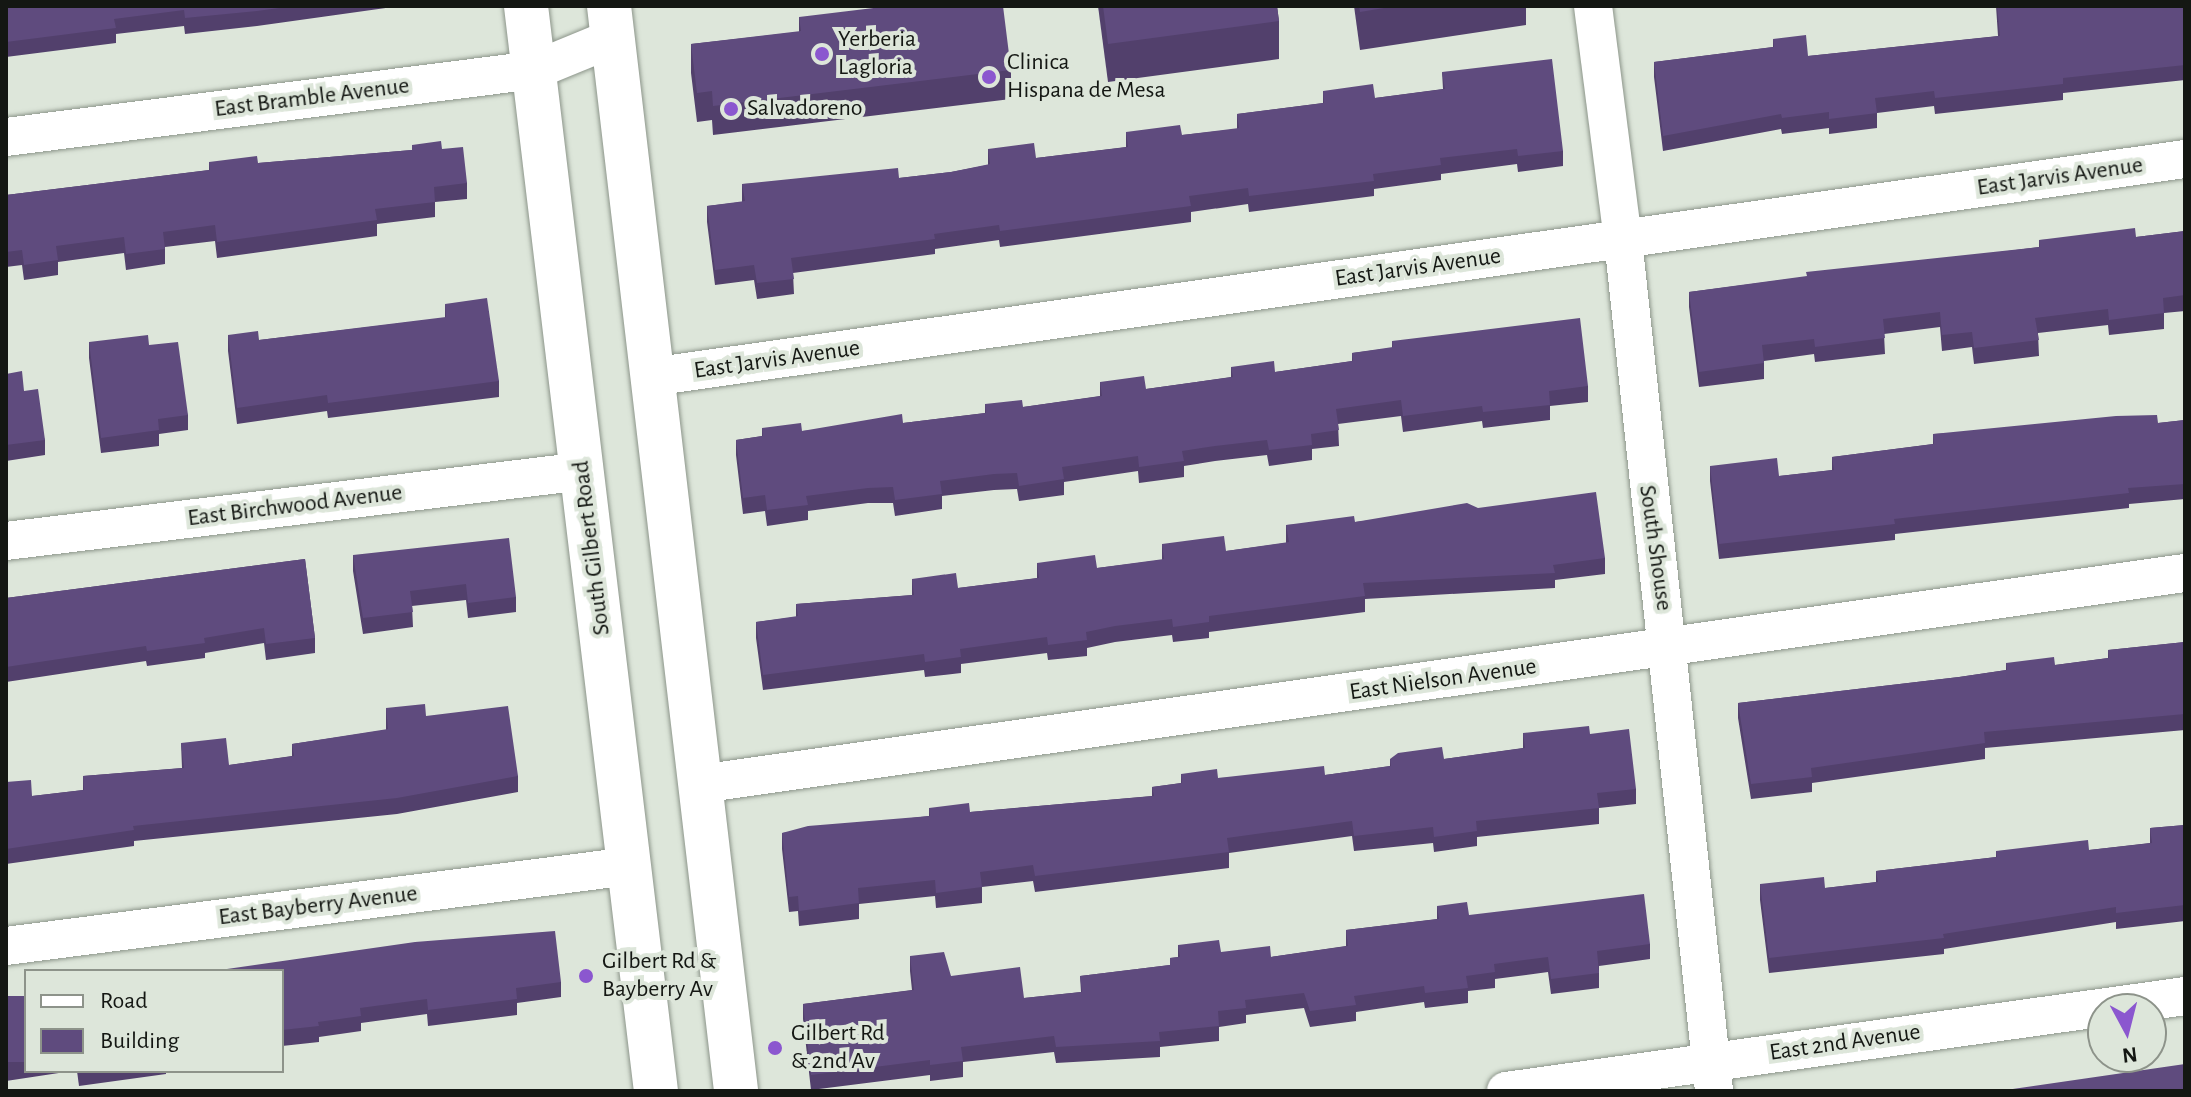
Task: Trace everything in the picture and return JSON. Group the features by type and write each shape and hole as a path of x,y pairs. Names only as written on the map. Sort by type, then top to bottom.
{"main road":[{"name":"South Gilbert Road","path":"526,6 656,1091"},
{"path":"611,22 736,1091"}],"street":[{"name":"South Shouse","path":"1593,6 1623,239 1642,447 1668,648 1712,1076"},
{"name":"East Bramble Avenue","path":"6,137 535,70 611,22"},
{"name":"East Jarvis Avenue","path":"651,377 2185,159"},
{"name":"East Birchwood Avenue","path":"6,541 584,471"},
{"name":"East Nielson Avenue","path":"700,784 2185,573"},
{"name":"East Bayberry Avenue","path":"6,946 630,866"},
{"name":"East 2nd Avenue","path":"1506,1091 1712,1076 2185,996"}],"building":[{"path":"6,6 294,6 185,18 184,10 114,19 116,28 6,42"},
{"path":"890,6 1003,6 1011,70 713,106 712,91 697,93 691,44 801,31 799,17"},
{"path":"1103,6 1277,6 1279,21 1108,44"},
{"path":"1359,6 1396,6 1360,12"},
{"path":"1997,6 2185,6 2185,65 2063,78 2063,84 1935,98 1934,91 1875,98 1877,113 1829,119 1829,112 1782,118 1781,114 1663,136 1654,62 1774,47 1773,39 1806,35 1808,56 2000,36"},
{"path":"1552,59 1563,151 1518,156 1517,149 1440,158 1441,165 1373,174 1374,181 1249,196 1248,188 1189,196 1191,206 1000,231 999,225 934,234 935,239 791,258 794,279 757,283 754,265 715,270 707,206 745,201 742,184 898,168 899,178 951,172 990,164 988,149 1034,143 1036,158 1128,147 1126,132 1180,125 1182,135 1239,128 1237,114 1324,103 1323,91 1373,84 1375,98 1445,89 1442,72"},
{"path":"441,141 442,149 463,147 467,183 434,187 435,202 375,209 377,220 217,242 215,225 163,232 165,249 126,254 124,237 56,246 58,260 24,265 22,250 6,252 6,195 210,170 209,162 257,156 258,163 412,150 412,145"},
{"path":"2135,228 2136,237 2185,231 2185,295 2163,298 2164,313 2109,320 2108,309 2035,318 2039,340 1974,348 1972,332 1942,335 1940,312 1883,319 1885,338 1815,347 1814,339 1762,345 1764,363 1699,372 1689,292 1807,276 1806,272 2040,247 2039,240"},
{"path":"487,298 499,381 328,403 327,395 237,408 228,335 258,331 259,340 446,317 445,304"},
{"path":"1580,318 1588,386 1549,391 1550,405 1483,412 1482,406 1403,416 1401,400 1336,409 1339,430 1311,434 1312,445 1269,450 1267,440 1215,446 1182,451 1184,461 1139,467 1138,456 1062,467 1064,479 1019,486 1017,473 940,481 942,494 895,500 893,487 806,496 808,505 767,510 765,495 743,498 736,440 763,436 762,428 801,423 802,431 902,414 903,423 986,413 985,404 1022,400 1023,407 1102,396 1100,382 1144,376 1146,389 1233,377 1231,367 1274,361 1275,372 1353,361 1352,353 1393,347 1392,341"},
{"path":"148,335 149,345 178,342 188,415 158,419 159,430 101,438 89,342"},
{"path":"22,371 24,391 38,389 45,440 6,445 6,374"},
{"path":"2157,415 2158,423 2185,420 2185,484 2128,488 2129,493 1894,519 1895,524 1719,544 1710,466 1777,458 1779,476 1834,470 1832,457 1934,444 1933,434 2116,416"},
{"path":"1596,492 1605,558 1553,565 1555,573 1363,583 1365,596 1209,616 1209,622 1173,627 1172,619 1086,632 1087,640 1048,645 1047,637 960,649 961,657 925,662 924,654 763,675 756,622 798,616 796,604 914,595 912,579 956,573 958,588 1039,578 1037,563 1095,555 1097,568 1164,559 1162,544 1224,536 1226,551 1289,542 1286,525 1354,516 1355,522 1467,503 1478,508"},
{"path":"509,538 516,597 468,603 466,584 410,591 413,612 363,618 353,555"},
{"path":"305,559 315,638 266,644 264,628 204,638 205,643 147,651 146,646 6,667 6,598"},
{"path":"2185,642 2185,714 1984,732 1985,743 1811,768 1812,777 1751,784 1738,703 1959,677 2007,670 2006,663 2054,657 2055,665 2109,658 2108,650"},
{"path":"425,704 426,716 508,706 518,776 397,798 133,826 134,830 6,849 6,782 31,780 32,796 84,790 83,776 184,768 181,743 226,738 229,765 294,756 292,744 388,729 386,708"},
{"path":"1589,726 1590,734 1629,729 1636,789 1597,793 1599,808 1476,821 1477,831 1434,837 1433,827 1354,836 1352,821 1227,838 1229,852 1035,876 1033,865 980,872 982,887 936,893 935,880 858,888 859,903 799,911 798,896 789,897 782,833 808,826 930,816 929,808 969,803 970,812 1154,796 1152,787 1182,783 1181,774 1217,769 1218,778 1324,766 1325,775 1391,766 1390,759 1398,753 1442,747 1444,759 1525,748 1523,733"},
{"path":"2185,825 2185,905 2116,913 2116,907 1943,934 1944,938 1769,958 1760,884 1824,877 1825,888 1878,882 1876,871 1997,857 1996,851 2088,840 2089,850 2152,843 2150,828"},
{"path":"1644,894 1650,944 1597,951 1599,973 1551,979 1548,957 1494,964 1495,972 1466,976 1468,988 1425,993 1424,986 1354,996 1356,1005 1310,1011 1304,993 1245,1000 1246,1008 1218,1011 1219,1026 1159,1032 1160,1041 1056,1047 1054,1036 961,1047 963,1061 930,1065 930,1060 811,1075 803,1004 914,990 910,956 944,952 951,976 1020,967 1024,998 1082,992 1080,976 1170,965 1170,958 1180,957 1178,945 1219,940 1221,952 1270,946 1271,957 1348,946 1346,930 1439,919 1437,906 1467,902 1469,915"},
{"path":"555,931 561,982 516,988 517,999 428,1010 427,999 360,1008 361,1016 318,1022 319,1026 284,1030 284,969 227,969 415,942"},
{"path":"6,996 24,996 24,1062 6,1062"},
{"path":"2185,1064 2185,1091 1999,1091 2123,1073 2167,1073 2167,1067"}],"place":[{"name":"Yerberia Lagloria","path":"822,54"},
{"name":"Clinica Hispana de Mesa","path":"989,77"},
{"name":"Salvadoreno","path":"731,109"},
{"name":"Gilbert Rd & Bayberry Av","path":"586,976"},
{"name":"Gilbert Rd & 2nd Av","path":"775,1048"}]}
